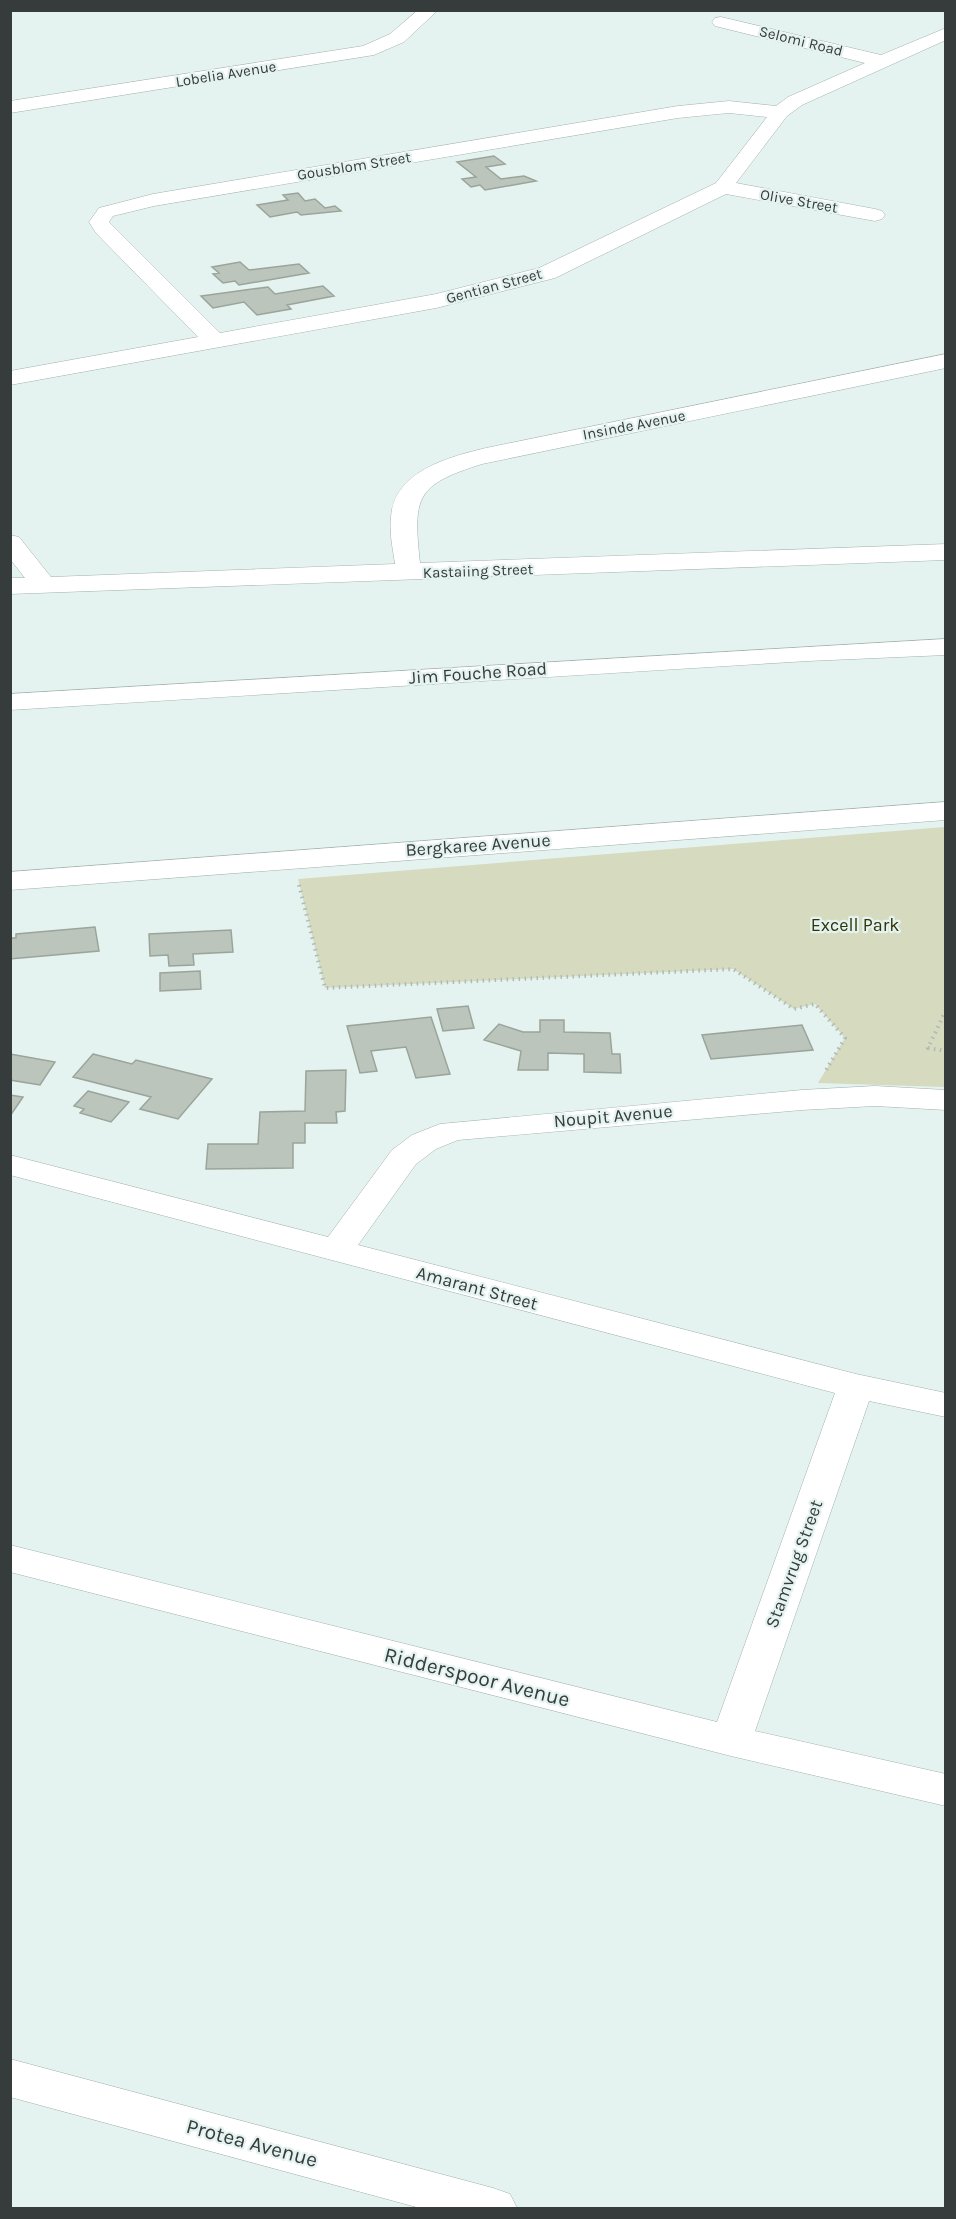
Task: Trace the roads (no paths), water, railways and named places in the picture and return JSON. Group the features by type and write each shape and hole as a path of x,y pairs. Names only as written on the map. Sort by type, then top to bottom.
{"street":[{"name":"Lobelia Avenue","path":"10,106 367,51 397,38 429,10"},
{"name":"Selomi Road","path":"721,22 881,61"},
{"name":"Gentian Street","path":"10,378 436,301 524,281 547,273 723,186 780,112 795,102 945,33"},
{"name":"Gousblom Street","path":"215,340 103,230 99,222 106,212 153,200 678,112 729,107 780,112"},
{"name":"Olive Street","path":"723,186 875,215"},
{"name":"Insinde Avenue","path":"408,573 403,516 406,501 415,488 428,477 456,464 486,455 945,361"},
{"path":"10,542 44,585"},
{"name":"Kastaiing Street","path":"10,586 945,552"},
{"name":"Jim Fouche Road","path":"10,702 808,653 945,647"},
{"name":"Bergkaree Avenue","path":"10,881 945,811"},
{"name":"Noupit Avenue","path":"336,1251 404,1157 424,1142 452,1131 802,1100 875,1096 945,1100"},
{"name":"Amarant Street","path":"10,1165 856,1386 945,1405"},
{"name":"Stamvrug Street","path":"731,1741 856,1386"},
{"name":"Ridderspoor Avenue","path":"10,1558 731,1741 945,1790"},
{"name":"Protea Avenue","path":"10,2078 493,2208"}],"park label":[{"name":"Excell Park","path":"855,925"}]}
